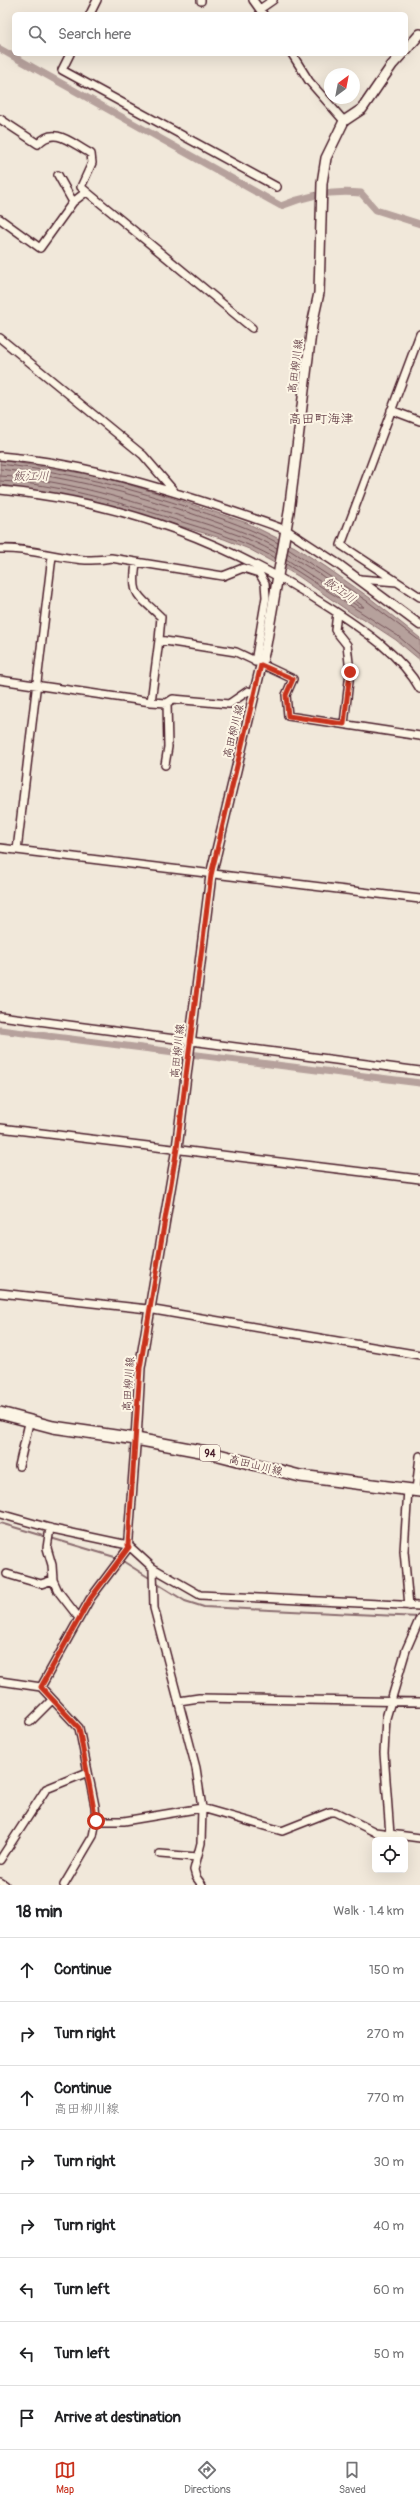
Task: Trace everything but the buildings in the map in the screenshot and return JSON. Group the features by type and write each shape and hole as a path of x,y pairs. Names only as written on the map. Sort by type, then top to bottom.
{"main road":[{"path":"408,48 420,34"},
{"path":"344,121 355,116 362,109 388,69 400,56"},
{"name":"高田柳川線","path":"136,1439 140,1368 148,1309 177,1148 211,875 255,693 258,664 279,578 312,325 319,293 322,183 326,158 344,121"},
{"name":"高田山川線","path":"0,1413 29,1422 136,1439 210,1453 300,1476 415,1490"}],"street":[{"path":"91,12 97,0"},
{"path":"253,0 262,12 273,0"},
{"path":"69,56 62,70 277,187"},
{"path":"293,56 309,81 344,121"},
{"path":"0,119 38,144 44,137 54,135 91,154 92,163 81,187 252,328"},
{"path":"58,175 73,202"},
{"path":"0,219 40,248 73,202 86,192"},
{"path":"420,334 341,545 420,597"},
{"path":"0,338 143,455 174,491"},
{"path":"391,410 420,421"},
{"path":"0,456 93,469 174,491 286,532 359,579 420,625"},
{"path":"0,490 48,495 123,512 224,548 279,578 337,613 396,658 420,689"},
{"path":"0,549 81,561 96,561 111,558 223,576 243,568 259,574 265,583 266,597 258,664"},
{"path":"17,850 38,685 52,556"},
{"path":"136,563 132,585 137,596 161,617 150,702"},
{"path":"359,579 398,582"},
{"path":"337,613 335,630 347,645 350,672 344,724"},
{"path":"159,640 236,652 258,664 293,679 286,695 288,716 420,736"},
{"path":"0,680 150,702 167,703 173,699 229,704 248,691 255,693"},
{"path":"165,764 168,747 167,703"},
{"path":"0,848 211,875 420,899"},
{"path":"0,1016 189,1042 420,1071"},
{"path":"0,1128 177,1148 420,1179"},
{"path":"0,1293 148,1309 420,1355"},
{"path":"19,1466 29,1422"},
{"path":"41,1687 90,1599 128,1546 136,1439"},
{"path":"409,1606 404,1551 420,1456"},
{"path":"0,1514 50,1528 128,1546 153,1568 190,1590 205,1595 420,1606"},
{"path":"50,1528 47,1548 52,1565 53,1580 58,1591 79,1618"},
{"path":"153,1568 154,1608 193,1751 202,1808 201,1843 194,1870 202,1885"},
{"path":"7,1574 41,1584 53,1580"},
{"path":"390,1835 384,1753 386,1718 406,1650 420,1618"},
{"path":"0,1681 41,1687 79,1728 96,1821 90,1842 64,1885"},
{"path":"179,1701 199,1698 420,1702"},
{"path":"30,1722 52,1700"},
{"path":"0,1860 46,1789 88,1772"},
{"path":"96,1821 124,1821 202,1808 282,1832 330,1812 336,1812 375,1832 420,1838"},
{"path":"160,1854 197,1857"},
{"path":"0,1882 6,1885"}],"water":[{"name":"飯江川","path":"0,460 100,476 170,497 247,523 295,547 370,598 420,638 420,660 396,640 361,617 357,617 298,576 249,549 224,539 96,501 0,485"}],"waterway":[{"path":"0,49 12,56"},
{"path":"13,56 281,206 320,194 340,192 361,193 376,210 420,224"},
{"path":"0,1030 420,1083"},
{"path":"0,1523 118,1558 151,1579"},
{"path":"156,1583 185,1601 204,1607 419,1617"}],"district":[{"name":"高田町海津","path":"321,418"}],"route":[{"path":"96,1821 95,1806 79,1728 76,1723 43,1692 41,1687 81,1613 129,1547 140,1368 148,1309 177,1148 211,875 261,665 293,679 286,695 288,716 344,724 350,672"}]}
